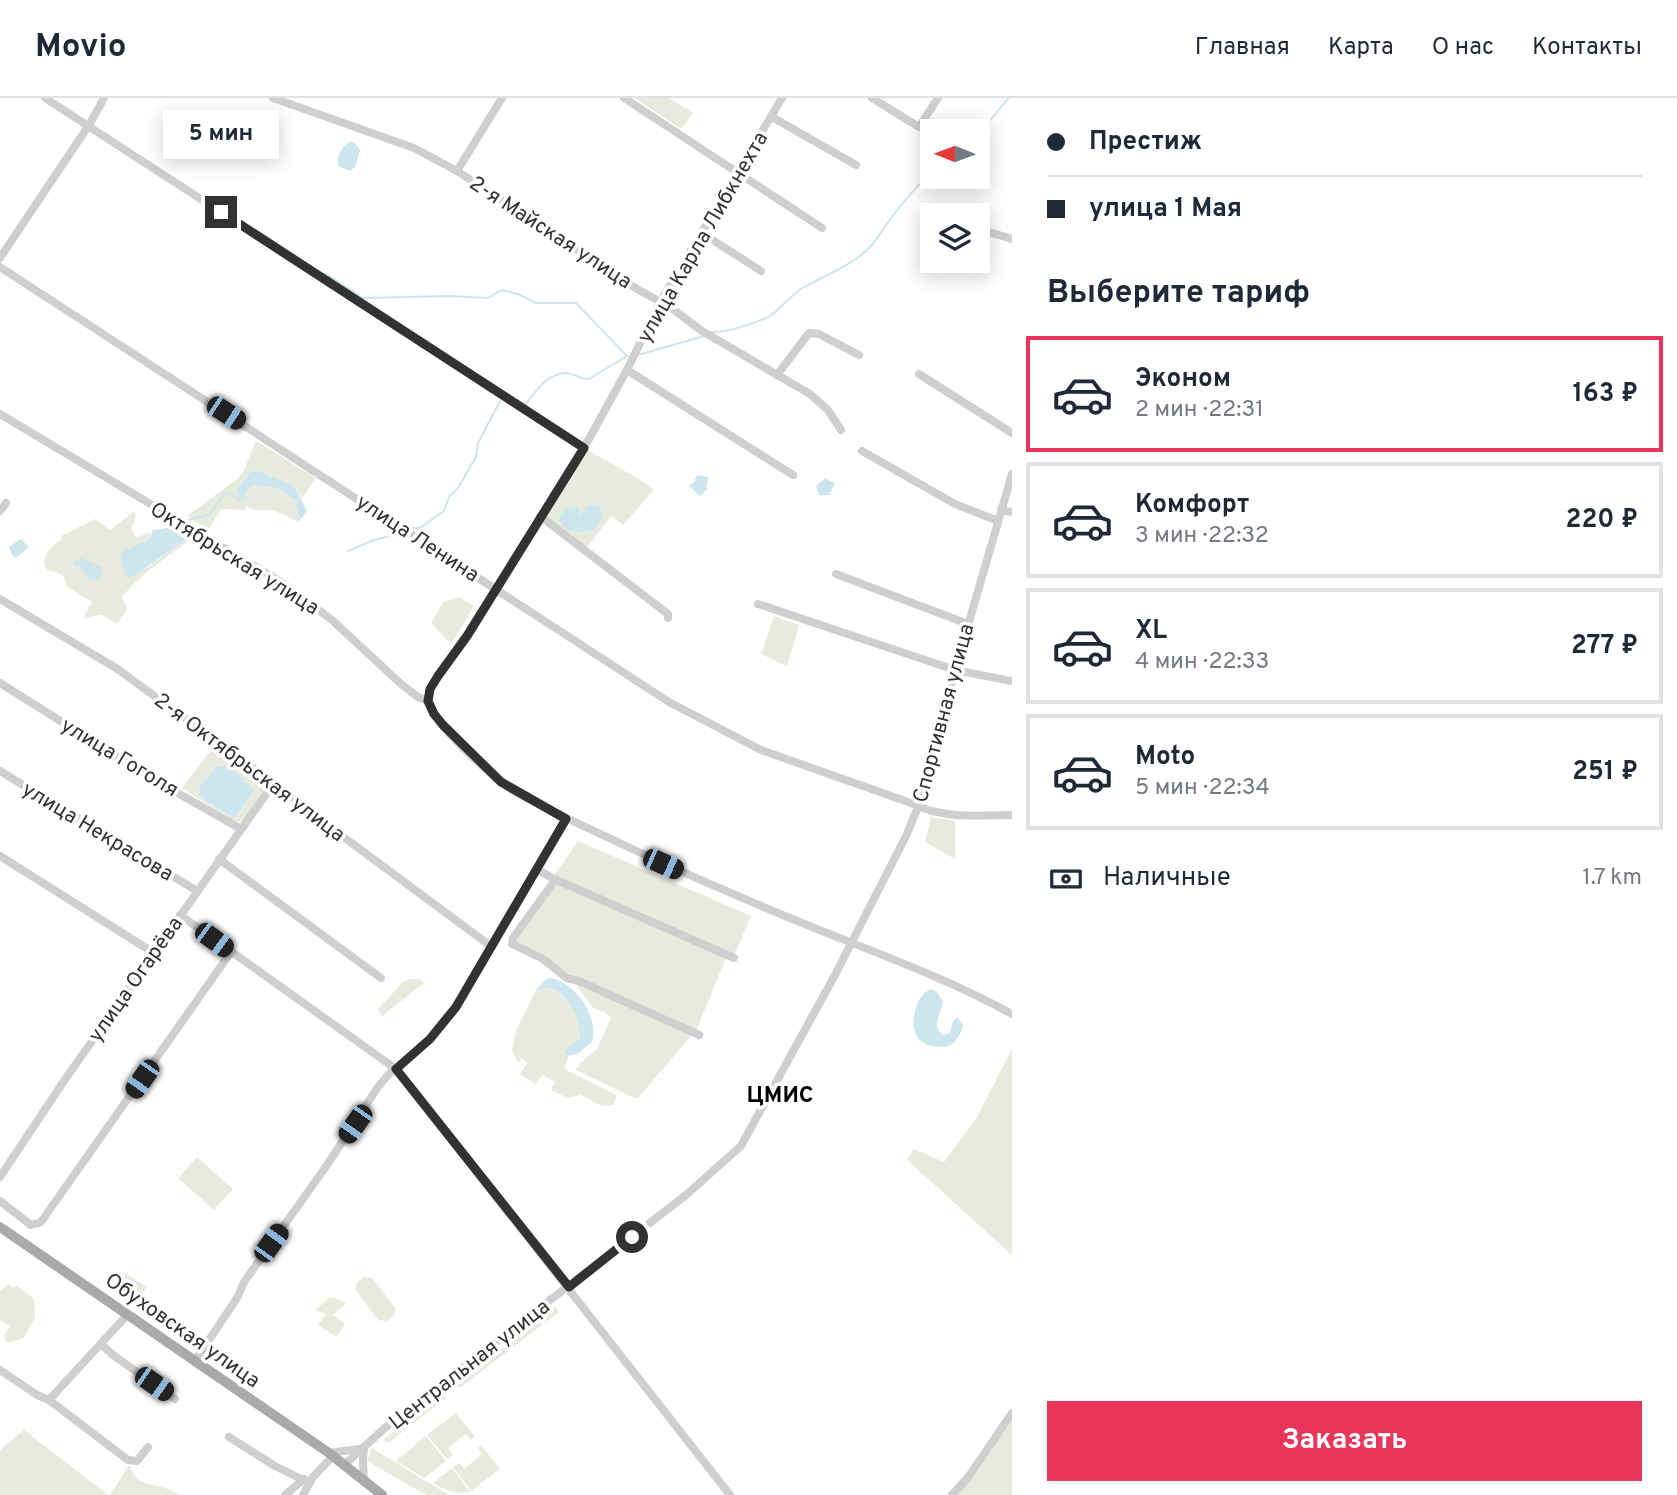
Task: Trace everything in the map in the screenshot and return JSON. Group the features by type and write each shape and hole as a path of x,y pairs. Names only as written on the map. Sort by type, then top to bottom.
{"main road":[{"name":"Обуховская улица","path":"0,1227 345,1464 382,1495"}],"street":[{"path":"45,98 584,448"},
{"path":"0,258 89,125 104,98"},
{"name":"2-я Майская улица","path":"273,98 414,148 457,171 702,331 820,402 841,429"},
{"path":"457,171 502,98"},
{"path":"624,98 822,228"},
{"name":"улица Карла Либкнехта","path":"428,701 434,683 584,448 627,370 660,302 782,98"},
{"path":"872,98 919,127 939,98"},
{"path":"772,117 856,166"},
{"path":"702,233 761,271"},
{"path":"990,233 1012,239"},
{"name":"улица Ленина","path":"0,267 644,687 732,736 782,758 929,812 959,816 1012,816"},
{"path":"777,375 809,333 819,334 859,355"},
{"path":"627,370 793,475"},
{"path":"919,374 1012,433"},
{"name":"Октябрьская улица","path":"0,414 281,582 332,620 401,684 428,701 443,725 501,782 566,819 692,876 957,985 1012,1014"},
{"path":"862,452 967,510 998,521"},
{"name":"Спортивная улица","path":"851,942 918,807 1012,474"},
{"path":"0,511 6,503"},
{"path":"1001,510 1012,513"},
{"path":"540,516 668,614 668,618"},
{"path":"836,574 968,624"},
{"name":"2-я Октябрьская улица","path":"0,599 116,668 492,947"},
{"path":"758,604 955,670 1012,681"},
{"name":"улица Гоголя","path":"0,683 146,775 241,829"},
{"name":"улица Некрасова","path":"0,771 197,891"},
{"name":"улица Огарёва","path":"0,1177 274,783"},
{"path":"195,1361 237,1298 244,1282 327,1166 378,1087 449,1018 566,819"},
{"path":"0,856 154,953"},
{"path":"219,859 382,978"},
{"path":"537,869 555,880 733,958"},
{"path":"555,880 513,938 512,944 543,959 567,978 699,1035"},
{"path":"180,915 396,1069 730,1495"},
{"name":"Центральная улица","path":"345,1464 386,1427 693,1189 741,1146 851,942"},
{"path":"0,1201 31,1224 41,1222 231,952"},
{"path":"49,1400 128,1314"},
{"path":"101,1344 175,1399"},
{"path":"0,1370 49,1400 128,1460 137,1461 148,1447"},
{"path":"952,1495 969,1476 1012,1413"},
{"path":"229,1437 303,1480"},
{"path":"303,1495 331,1455 364,1447 364,1479"},
{"path":"285,1495 303,1480 313,1478"}],"shaded area":[{"path":"635,98 669,98 693,113 681,129"},
{"path":"256,441 316,478 300,501 294,486 256,470 249,473 237,488 245,499 246,491 254,485 285,491 295,499 301,519 299,522 274,511 253,509 244,505 246,510 221,509 208,530 187,516 237,479 243,472"},
{"path":"587,450 654,490 623,525 611,516 586,549 545,517","holes":["576,507 581,515 585,511 591,531 575,531"]},
{"path":"134,511 136,516 131,528 135,536 150,532 149,539 130,549 144,570 185,540 186,533 190,540 137,581 122,597 127,610 117,624 101,614 83,619 92,602 66,586 61,574 47,571 45,556 61,536 95,519 110,530"},
{"path":"459,597 474,606 451,644 431,623 443,602"},
{"path":"774,616 799,625 787,666 761,654"},
{"path":"213,748 267,782 243,821 239,822 231,820 182,788","holes":["217,766 220,766 234,817 199,796 199,788"]},
{"path":"931,817 955,821 955,859 925,842"},
{"path":"578,841 751,916 734,956 553,877"},
{"path":"555,882 726,958 696,1031 566,972 516,944 515,938"},
{"path":"419,979 424,983 382,1016 378,1009 403,982"},
{"path":"578,983 692,1035 638,1098 576,1070 580,1063 597,1049 611,1018 593,1008 576,985"},
{"path":"550,988 569,1002 580,1025 579,1040 568,1047 565,1053 569,1056 564,1069 616,1095 614,1105 602,1106 581,1095 567,1098 551,1090 555,1082 542,1075 536,1084 520,1075 527,1063 518,1055 521,1061 518,1063 512,1051 516,1031 536,990"},
{"path":"1012,1049 1012,1255 907,1160 914,1149 944,1162 976,1119"},
{"path":"197,1157 233,1189 214,1210 178,1178"},
{"path":"125,1273 147,1287 137,1301 116,1287"},
{"path":"363,1277 372,1278 396,1309 387,1321 378,1320 355,1289"},
{"path":"8,1284 13,1288 17,1286 34,1299 35,1319 24,1338 6,1343 4,1336 10,1326 0,1320 0,1291"},
{"path":"329,1298 346,1303 333,1315 345,1324 336,1337 318,1325 326,1314 315,1310"},
{"path":"555,1307 559,1312 461,1387 453,1387"},
{"path":"443,1393 446,1398 388,1443 383,1440"},
{"path":"456,1413 475,1437 471,1440 466,1434 448,1448 453,1455 447,1459 427,1435"},
{"path":"1012,1417 1012,1495 951,1495"},
{"path":"24,1430 108,1495 0,1495 0,1450"},
{"path":"426,1436 446,1461 424,1478 396,1461"},
{"path":"481,1445 500,1469 471,1491 453,1467 459,1463 464,1469 482,1454 478,1448"},
{"path":"372,1448 449,1495 426,1495 367,1461"},
{"path":"129,1465 133,1473 144,1482 180,1495 110,1495"},
{"path":"452,1468 470,1492 451,1491 433,1483"}],"water":[{"path":"350,141 360,150 355,167 350,171 338,166 338,159 344,146"},
{"path":"256,470 294,486 307,511 301,519 295,499 277,488 254,485 246,491 245,499 238,496 237,488 249,473"},
{"path":"697,475 709,477 706,487 708,489 700,496 689,486"},
{"path":"825,478 835,483 829,495 819,495 816,486"},
{"path":"598,505 601,517 595,529 576,532 561,524 559,516 567,509 576,507 581,515 587,506"},
{"path":"174,527 186,533 185,540 137,574 130,577 125,575 120,553 149,539 153,530"},
{"path":"21,539 29,547 16,558 9,547"},
{"path":"81,558 102,567 100,578 87,578 79,566 74,566 74,561"},
{"path":"217,766 228,767 254,789 236,817 199,796 199,788"},
{"path":"546,979 560,981 577,994 589,1012 592,1042 579,1053 569,1056 565,1053 568,1047 579,1040 580,1034 570,1004 553,989 536,990"},
{"path":"931,989 936,991 943,1001 937,1023 939,1031 943,1035 950,1033 957,1017 963,1025 958,1038 948,1046 923,1043 915,1031 915,1010 921,997"}],"waterway":[{"path":"990,120 1009,98"},
{"path":"711,332 733,329 768,317 801,289 855,260 872,245 920,184"},
{"path":"325,273 363,298 488,298 502,290 536,303 576,303 627,356 589,379 566,373 553,376 542,384 525,405 506,393"},
{"path":"638,355 704,336"},
{"path":"409,528 420,528 444,511 449,497 458,488 476,457 478,443 500,401"},
{"path":"188,520 209,515 225,493 243,500"},
{"path":"348,551 400,533"}],"district":[{"name":"ЦМИС","path":"780,1094"}],"route":[{"path":"221,212 584,448 428,695 430,708 443,725 501,782 566,819 456,1007 430,1039 396,1069 569,1287 632,1237"}]}
